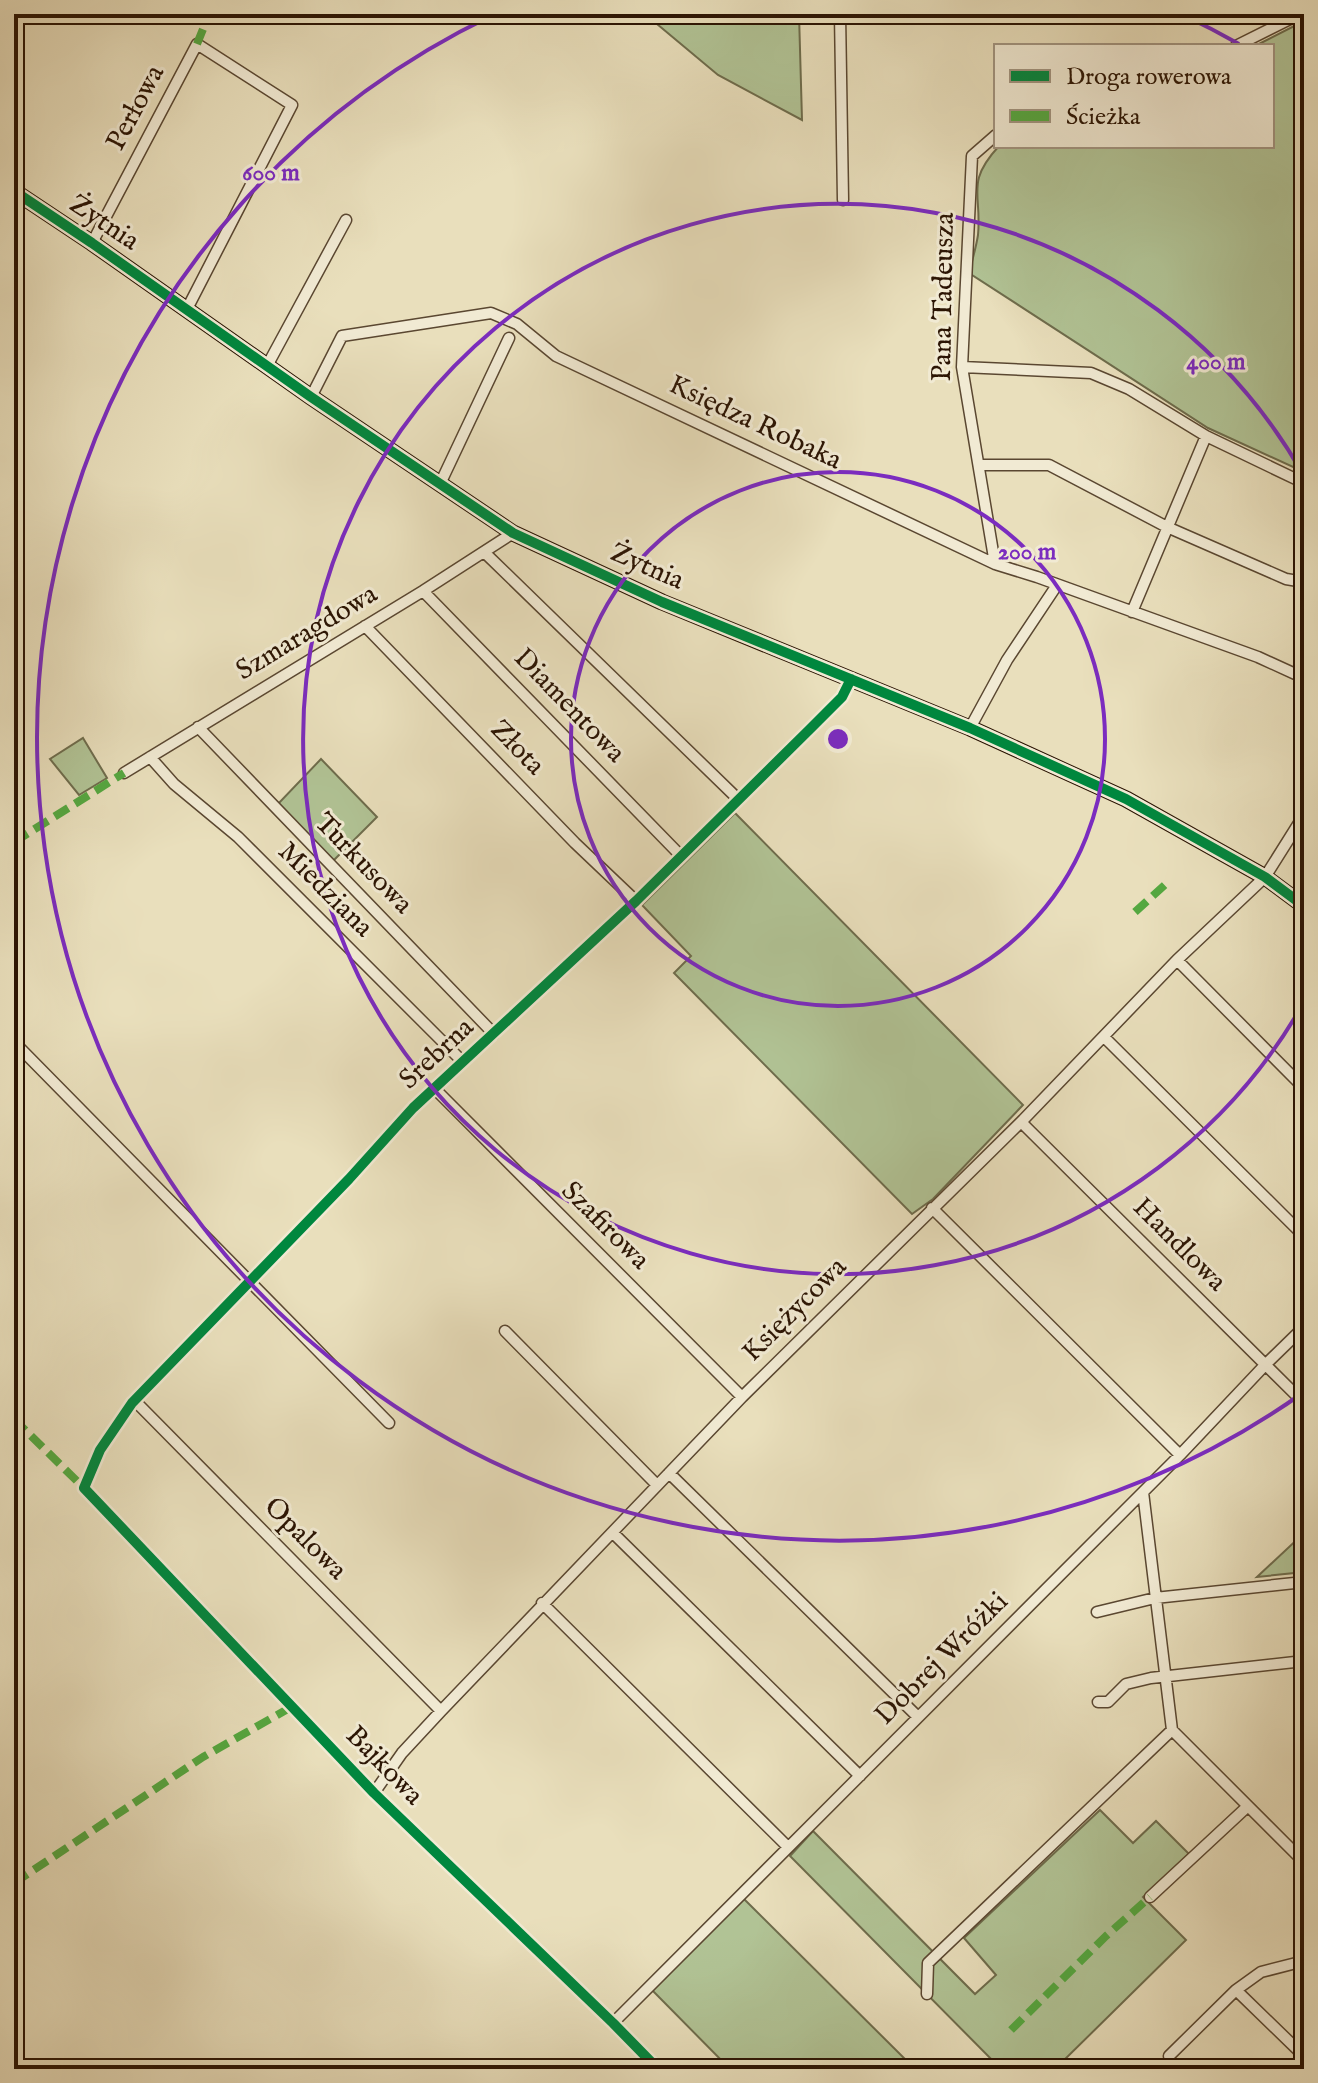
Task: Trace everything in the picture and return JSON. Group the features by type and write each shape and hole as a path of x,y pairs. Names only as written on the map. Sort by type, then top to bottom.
{"street":[{"path":"840,14 843,200"},
{"path":"1240,44 1300,14"},
{"name":"Perłowa","path":"92,243 197,44 292,105 187,309"},
{"name":"Pana Tadeusza","path":"994,137 972,156 962,367 995,564"},
{"name":"Żytnia","path":"14,191 513,533 662,602 970,728 1126,799 1265,877 1304,906"},
{"path":"267,366 346,220"},
{"name":"Księdza Robaka","path":"311,397 342,336 491,313 517,324 556,356 995,564 1258,657 1304,678"},
{"path":"440,484 509,338"},
{"path":"962,367 1091,373 1129,389 1206,436 1304,483"},
{"path":"1132,612 1206,436"},
{"path":"979,465 1049,465 1167,527 1286,579 1304,582"},
{"name":"Szmaragdowa","path":"124,773 513,533"},
{"path":"484,552 739,800"},
{"path":"970,728 1007,660 1057,585"},
{"name":"Diamentowa","path":"423,591 681,856"},
{"name":"Złota","path":"365,626 575,843 636,901"},
{"name":"Srebrna","path":"84,1488 100,1450 134,1400 349,1179 413,1108 636,901 842,697 851,679"},
{"name":"Turkusowa","path":"198,727 494,1034"},
{"name":"Miedziana","path":"150,757 174,784 238,837 463,1062"},
{"name":"Księżycowa","path":"374,1793 402,1753 441,1711 742,1397 1021,1122 1177,960 1265,877 1304,815"},
{"path":"1177,960 1304,1088"},
{"path":"1104,1037 1304,1236"},
{"path":"14,1042 389,1423"},
{"name":"Szafirowa","path":"435,1089 742,1397"},
{"name":"Handlowa","path":"1021,1122 1304,1403"},
{"path":"932,1208 1180,1455"},
{"name":"Dobrej Wróżki","path":"613,2023 1304,1327"},
{"path":"505,1331 657,1485"},
{"name":"Opalowa","path":"134,1400 441,1711"},
{"path":"669,1473 918,1717"},
{"name":"Bajkowa","path":"84,1488 374,1793 658,2069"},
{"path":"1143,1492 1172,1730 1304,1862"},
{"path":"613,1533 860,1776"},
{"path":"1097,1612 1155,1598 1304,1582"},
{"path":"542,1603 788,1847"},
{"path":"1098,1702 1108,1702 1126,1684 1165,1675 1304,1661"},
{"path":"927,1994 928,1963 1172,1730"},
{"path":"1150,1897 1248,1806"},
{"path":"1169,2056 1236,1990 1261,1972 1304,1961"},
{"path":"1236,1990 1304,2056"}],"green space":[{"path":"645,14 799,14 802,120 718,75"},
{"path":"1304,21 1304,472 1208,428 969,273 978,235 978,179 997,148 1274,148 1274,44 1259,44"},
{"path":"83,738 107,778 79,795 50,759"},
{"path":"321,759 377,817 332,862 277,805"},
{"path":"735,813 1023,1105 933,1199 912,1214 674,973 691,956 642,905"},
{"path":"1304,1533 1304,1572 1257,1577"},
{"path":"1100,1810 1133,1843 1156,1821 1189,1854 1143,1897 1186,1940 1055,2069 1001,2069 790,1856 813,1831 975,1994 996,1975 964,1938"},
{"path":"744,1899 915,2069 730,2069 651,1989"}],"marked path":[{"path":"197,44 209,14"},
{"path":"14,842 124,773"},
{"path":"1135,912 1168,882"},
{"path":"14,1419 84,1488"},
{"path":"14,1883 203,1757 293,1706"},
{"path":"1011,2030 1150,1897"}],"cycle path":[{"path":"14,191 513,533 662,602 970,728 1126,799 1265,877 1304,906"},
{"path":"658,2069 374,1793 84,1488 100,1450 132,1403 349,1179 413,1108 636,901 842,697 851,679"}]}
